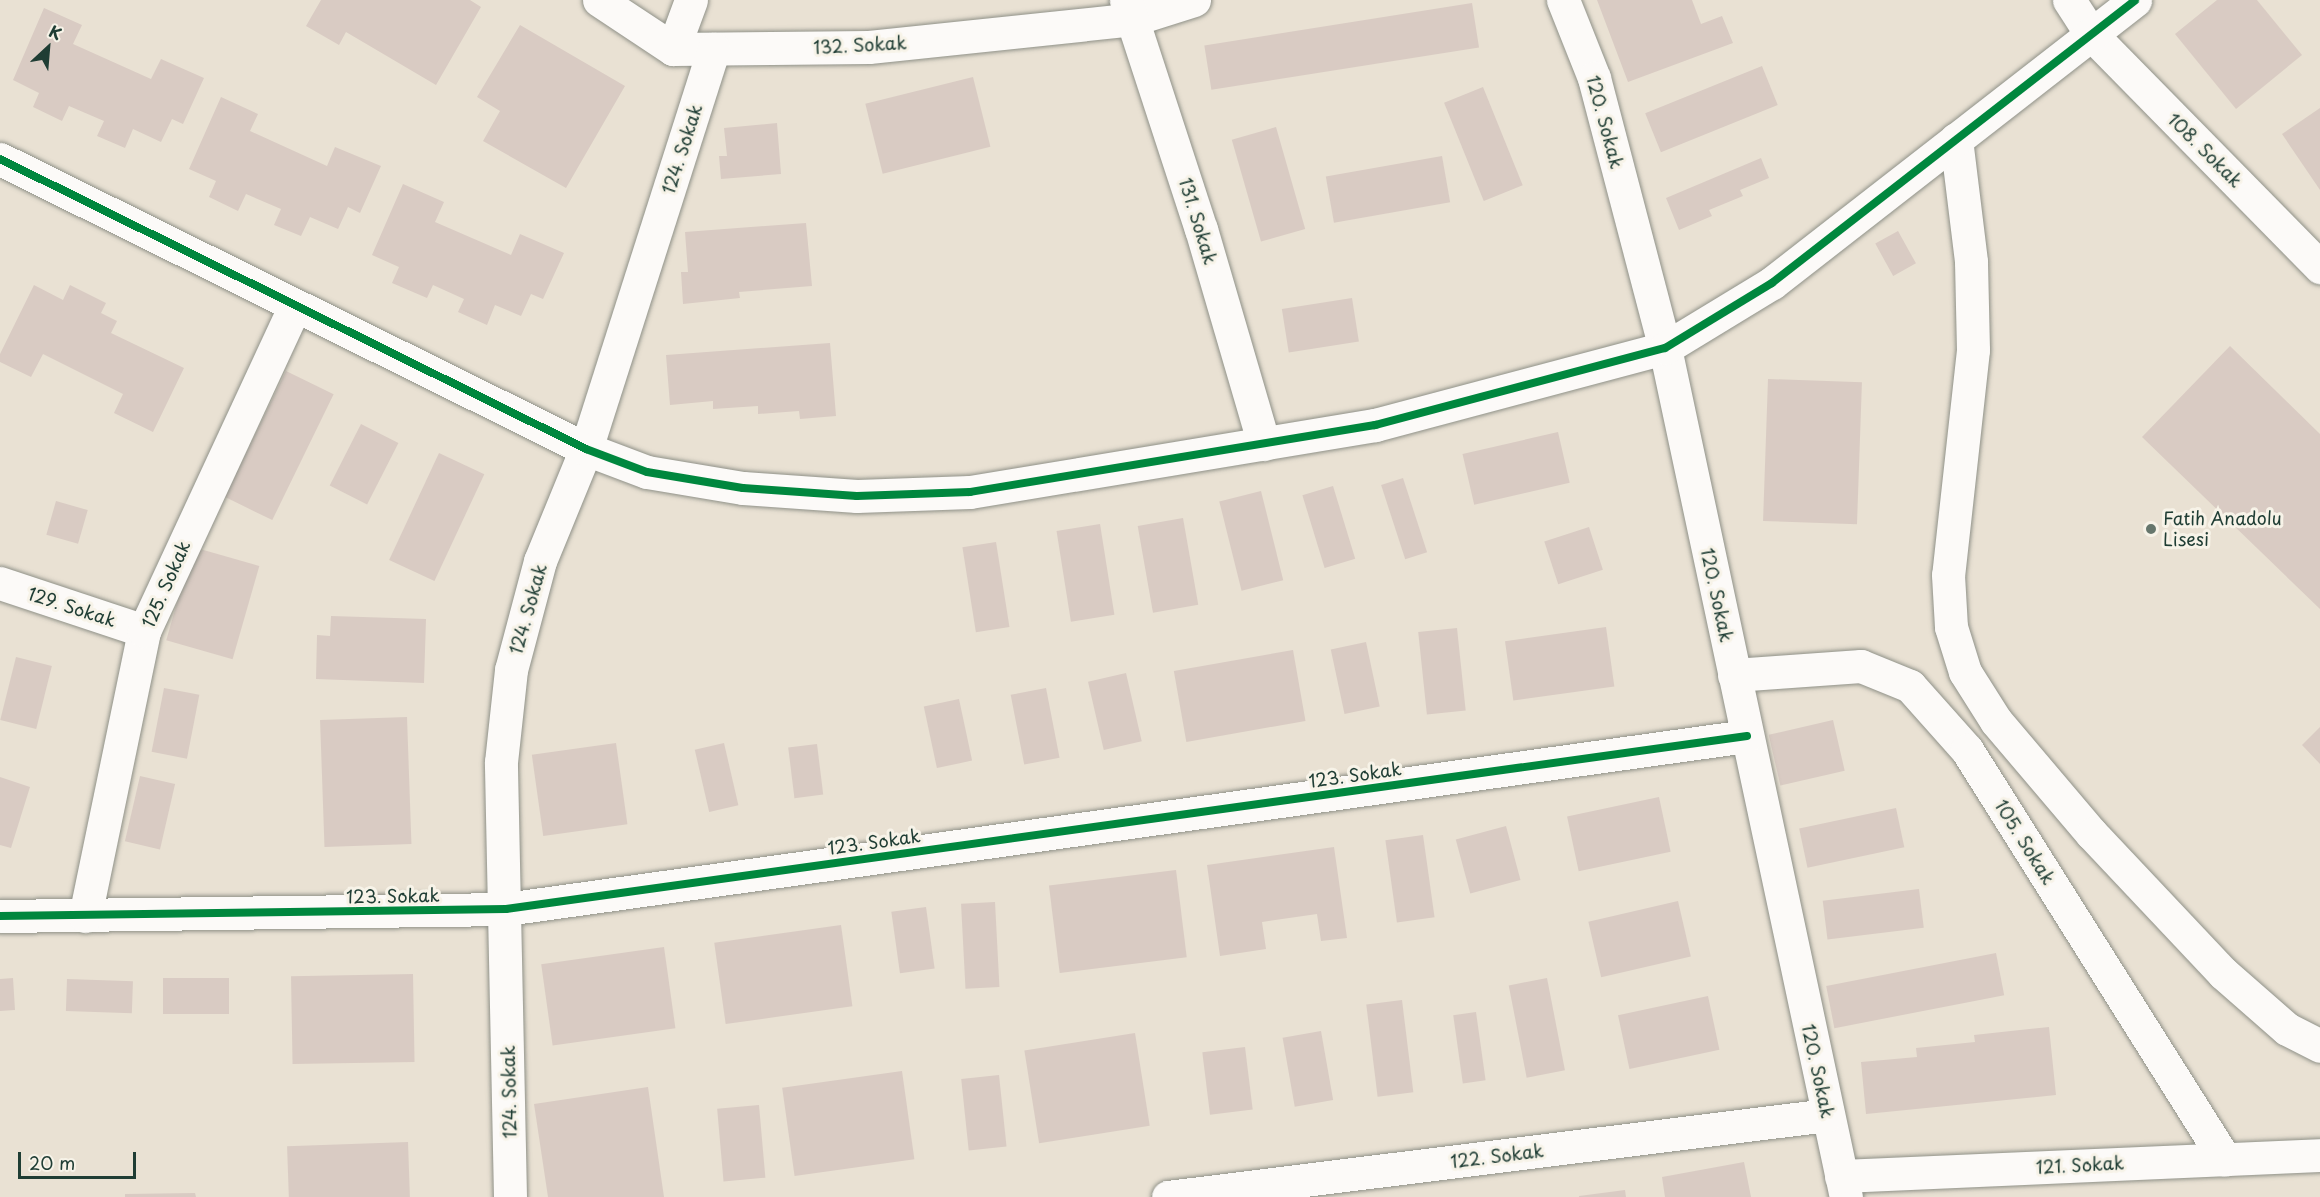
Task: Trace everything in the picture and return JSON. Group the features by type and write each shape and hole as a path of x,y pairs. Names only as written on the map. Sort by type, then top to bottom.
{"street":[{"path":"599,0 673,49 692,0"},
{"name":"132. Sokak","path":"673,49 869,46 1194,0"},
{"name":"120. Sokak","path":"1563,0 1594,78 1665,348 1843,1187"},
{"name":"108. Sokak","path":"2068,0 2091,34 2320,267"},
{"path":"0,159 586,449 647,472 742,488 857,496 970,492 1375,425 1665,348 1772,283 2135,0"},
{"name":"131. Sokak","path":"1130,9 1264,444"},
{"name":"124. Sokak","path":"510,1197 506,909 501,762 511,670 540,561 586,449 714,49"},
{"path":"1956,139 1971,262 1973,350 1948,575 1950,627 1965,672 1996,721 2092,834 2223,973 2287,1029 2320,1046"},
{"name":"125. Sokak","path":"85,916 144,631 295,306"},
{"name":"129. Sokak","path":"0,583 144,631"},
{"name":"105. Sokak","path":"1734,675 1861,666 1910,686 1967,750 2225,1158"},
{"name":"123. Sokak","path":"0,916 506,909 1747,736"},
{"name":"122. Sokak","path":"1168,1197 1827,1115"},
{"name":"121. Sokak","path":"1843,1187 2225,1158 2320,1155"}],"building":[{"path":"321,0 470,0 481,7 436,85 346,32 339,45 306,26"},
{"path":"1597,0 1692,0 1701,24 1722,16 1733,43 1628,82"},
{"path":"2217,0 2257,0 2302,55 2236,109 2175,34"},
{"path":"1472,3 1479,47 1211,90 1204,45"},
{"path":"44,8 82,25 73,44 151,79 161,59 204,78 183,124 172,119 161,142 133,129 125,148 97,136 104,121 69,106 62,121 33,107 39,93 13,80"},
{"path":"520,25 625,86 566,188 483,141 500,111 477,97"},
{"path":"1762,66 1778,105 1661,152 1645,113"},
{"path":"973,77 990,147 883,174 865,104"},
{"path":"1483,87 1523,185 1484,201 1444,103"},
{"path":"221,97 258,114 250,131 327,166 335,147 381,166 360,213 348,207 338,229 310,217 301,236 274,225 281,209 246,194 238,211 209,197 216,181 189,169"},
{"path":"2320,108 2320,190 2282,134"},
{"path":"777,123 781,174 721,179 719,156 727,156 724,128"},
{"path":"1276,127 1305,229 1261,242 1232,140"},
{"path":"1442,156 1450,202 1334,223 1326,176"},
{"path":"1761,158 1769,178 1740,190 1743,196 1709,210 1712,216 1679,230 1666,198"},
{"path":"403,184 444,202 435,222 511,255 520,234 564,253 543,299 531,294 521,316 495,305 487,325 458,312 464,299 433,285 427,298 392,283 399,267 372,255"},
{"path":"806,223 812,286 739,292 740,298 683,304 681,272 688,272 685,232"},
{"path":"1898,231 1916,263 1893,276 1875,244"},
{"path":"34,285 63,300 70,285 106,303 101,313 117,321 111,333 184,368 153,432 114,413 123,394 43,354 31,377 0,362 0,354"},
{"path":"1352,298 1359,341 1289,353 1282,309"},
{"path":"830,343 836,416 800,419 799,411 758,414 758,406 713,409 713,401 670,405 666,355"},
{"path":"2230,346 2320,434 2320,609 2142,437"},
{"path":"286,371 334,394 272,520 225,497"},
{"path":"1768,379 1862,382 1857,524 1763,521"},
{"path":"361,424 398,443 367,505 330,485"},
{"path":"1558,432 1570,483 1474,505 1463,454"},
{"path":"439,453 484,474 434,581 389,560"},
{"path":"1403,478 1427,552 1405,559 1381,485"},
{"path":"1333,486 1355,559 1325,568 1302,495"},
{"path":"1261,491 1283,580 1242,591 1219,501"},
{"path":"56,501 88,510 78,544 46,535"},
{"path":"1183,518 1198,605 1153,613 1138,526"},
{"path":"1100,524 1114,615 1071,622 1057,531"},
{"path":"1589,527 1603,570 1558,584 1544,542"},
{"path":"996,542 1009,627 976,632 962,547"},
{"path":"193,547 259,566 233,659 166,640"},
{"path":"331,616 426,619 424,683 316,679 317,635 330,636"},
{"path":"1606,627 1614,686 1513,701 1505,641"},
{"path":"1457,628 1466,711 1427,715 1418,632"},
{"path":"1366,642 1380,707 1345,714 1331,649"},
{"path":"1293,650 1306,721 1186,742 1174,671"},
{"path":"16,657 52,666 36,729 0,720"},
{"path":"1126,673 1142,741 1104,750 1088,682"},
{"path":"164,688 199,695 187,759 152,752"},
{"path":"1046,688 1060,758 1024,765 1011,695"},
{"path":"959,699 972,761 937,768 924,706"},
{"path":"407,717 411,844 324,847 320,720"},
{"path":"1833,720 1845,771 1780,786 1769,735"},
{"path":"2320,727 2320,764 2302,745"},
{"path":"616,743 627,824 543,836 532,755"},
{"path":"724,743 738,805 709,812 695,750"},
{"path":"817,744 823,795 794,798 788,748"},
{"path":"140,776 175,784 160,849 125,841"},
{"path":"0,777 30,787 11,848 0,845"},
{"path":"1659,797 1671,852 1579,871 1567,817"},
{"path":"1896,808 1904,847 1807,868 1799,829"},
{"path":"1506,826 1520,880 1470,894 1456,839"},
{"path":"1423,835 1435,917 1397,922 1385,840"},
{"path":"1334,847 1347,938 1321,941 1317,914 1262,922 1266,949 1220,956 1207,865"},
{"path":"1176,870 1187,957 1060,973 1049,886"},
{"path":"1919,889 1924,928 1827,940 1823,901"},
{"path":"1678,901 1691,957 1601,977 1588,922"},
{"path":"995,902 999,987 965,989 961,904"},
{"path":"926,907 935,968 900,973 891,912"},
{"path":"841,925 852,1006 726,1024 714,943"},
{"path":"664,947 675,1028 553,1045 541,964"},
{"path":"1996,953 2004,995 1834,1028 1826,986"},
{"path":"413,974 415,1062 293,1064 291,976"},
{"path":"13,978 15,1010 0,1011 0,979"},
{"path":"163,978 229,978 229,1014 163,1014"},
{"path":"1547,978 1565,1070 1527,1078 1509,985"},
{"path":"67,979 133,981 132,1013 66,1011"},
{"path":"1708,996 1719,1050 1629,1069 1618,1015"},
{"path":"1402,1000 1413,1092 1378,1097 1366,1004"},
{"path":"1476,1012 1486,1080 1463,1084 1453,1015"},
{"path":"2049,1027 2056,1095 1866,1114 1861,1062 1917,1057 1916,1048 1975,1042 1974,1035"},
{"path":"1321,1031 1333,1100 1295,1107 1283,1038"},
{"path":"1135,1033 1150,1126 1039,1143 1024,1051"},
{"path":"1245,1047 1253,1110 1210,1115 1202,1052"},
{"path":"902,1071 914,1159 795,1176 782,1088"},
{"path":"999,1075 1007,1147 969,1151 961,1079"},
{"path":"648,1087 664,1197 548,1197 534,1104"},
{"path":"759,1105 765,1178 724,1181 717,1109"},
{"path":"408,1142 410,1197 289,1197 287,1146"},
{"path":"1744,1162 1751,1197 1665,1197 1662,1177"},
{"path":"1625,1190 1626,1197 1579,1197 1579,1196"},
{"path":"195,1193 196,1197 125,1197 125,1194"}],"cycle path":[{"path":"0,159 586,449 647,472 743,488 857,496 970,492 1375,425 1665,348 1772,283 2135,0"},
{"path":"0,916 506,909 1747,736"}],"place":[{"name":"Fatih Anadolu Lisesi","path":"2151,529"}]}
